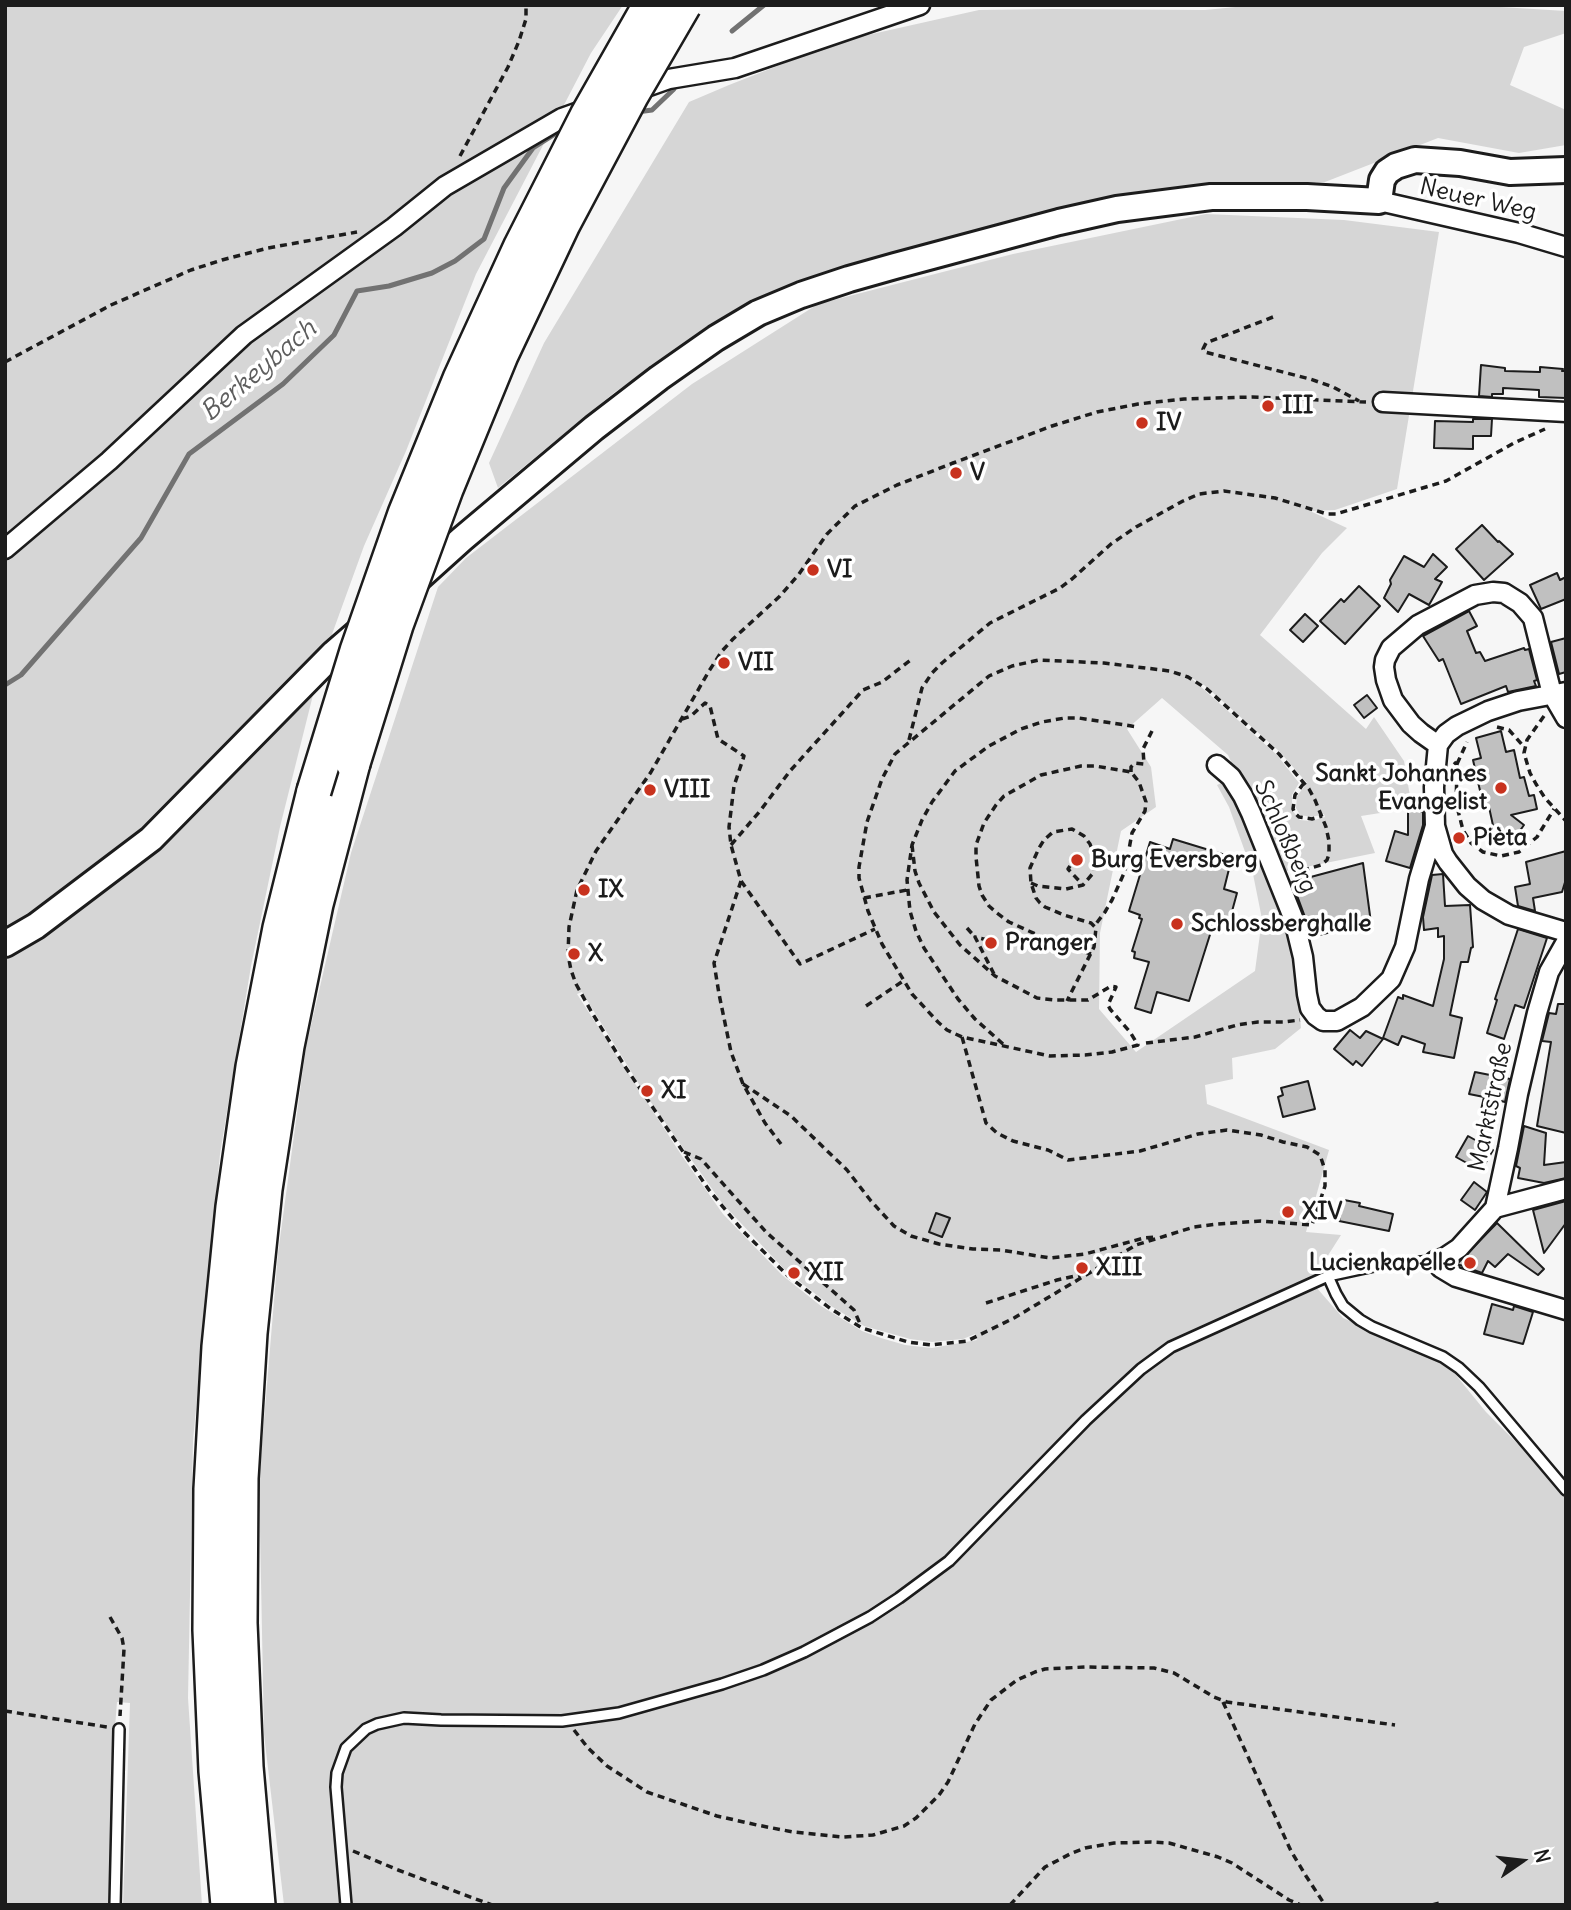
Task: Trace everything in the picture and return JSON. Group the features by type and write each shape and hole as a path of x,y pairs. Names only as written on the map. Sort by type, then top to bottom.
{"highway":[{"path":"228,1905 216,1771 210,1630 211,1489 219,1348 233,1207 253,1067 280,928 314,791 356,651 396,539 460,379 527,234 587,116 650,5"},
{"path":"258,1905 246,1768 240,1623 241,1478 250,1333 265,1189 287,1046 316,904 353,763 396,625 446,489 501,355 563,224 631,96 684,5"}],"street":[{"path":"5,549 109,461 244,335 394,227 445,186 562,118 669,79 735,68 919,5"},
{"path":"5,944 36,926 151,839 334,653 462,539 594,428 659,377 758,313 861,275 1116,209 1211,197 1307,197 1379,201 1382,180 1387,172 1415,160 1460,163 1510,172 1566,170"},
{"name":"Neuer Weg","path":"1379,201 1519,233 1566,247"},
{"path":"1383,402 1566,412"},
{"path":"1438,745 1411,724 1393,700 1386,680 1385,660 1391,648 1418,625 1455,604 1493,592 1504,593 1520,603 1533,618 1566,718"},
{"path":"1316,1016 1329,1021 1347,1017 1367,1004 1391,979 1405,947 1419,879 1435,826 1434,788 1438,745 1446,734 1473,717 1518,701 1559,693"},
{"name":"Schloßberg","path":"1217,765 1231,777 1243,796 1278,879 1294,920 1303,957 1310,1008 1316,1016"},
{"path":"1435,826 1448,862 1467,886 1483,900 1509,915 1566,932"},
{"name":"Marktstraße","path":"1435,1261 1459,1248 1495,1208 1536,1013 1549,972 1566,942"},
{"path":"1495,1208 1566,1189"},
{"path":"1435,1261 1456,1277 1566,1310"}],"lane":[{"path":"346,1905 337,1773 346,1748 366,1729 404,1718 567,1720 619,1713 763,1670 860,1623 949,1561 1086,1420 1156,1357 1194,1336 1328,1276 1379,1265 1435,1261"},
{"path":"1328,1276 1343,1306 1360,1320 1443,1357 1459,1367 1566,1490"},
{"path":"115,1905 119,1729"}],"path":[{"path":"445,186 516,47 526,19 526,5"},
{"path":"5,362 111,305 191,270 311,239 394,227"},
{"path":"1273,317 1206,343 1203,349 1205,352 1310,379 1361,401"},
{"path":"962,1037 986,1124 997,1133 1013,1141 1048,1150 1063,1159 1079,1160 1140,1150 1198,1134 1227,1130 1261,1135 1307,1147 1320,1155 1325,1170 1325,1186 1312,1226 1244,1222 1194,1227 1136,1245 1014,1318 967,1341 941,1345 919,1344 862,1328 831,1309 774,1264 720,1204 682,1152 591,1011 571,970 568,942 573,907 586,870 650,772 709,671 733,639 780,596 841,519 855,506 953,463 1052,426 1115,408 1184,399 1217,398 1383,402"},
{"path":"909,740 922,688 942,663 990,623 1060,588 1111,544 1183,501 1199,494 1224,491 1275,498 1327,514 1336,514 1446,481 1547,428"},
{"path":"731,845 790,771 863,690 882,682 912,659"},
{"path":"912,845 919,883 934,912 960,945 995,975 1037,998 1088,1000 1115,986 1108,1005 1138,1045 1112,1052 1072,1056 1039,1054 962,1037 947,1030 924,1009 903,981 882,944 864,898 859,867 867,822 882,779 895,754 989,676 1038,660 1159,668 1188,677 1207,689 1279,754 1309,789 1322,816 1329,841 1326,860 1321,865 1278,879"},
{"path":"680,719 691,716 705,703 710,706 718,739 744,756 733,786 729,827 731,845 741,881 800,964 876,929"},
{"path":"1544,716 1527,740 1524,754 1530,773 1545,798 1566,821"},
{"path":"1005,1045 975,1019 958,999 940,975 916,932 906,880 912,845 922,820 956,771 983,750 1021,729 1055,718 1079,718 1139,727"},
{"path":"1491,727 1509,730 1525,748"},
{"path":"1131,772 1135,763 1144,764 1143,749 1152,731"},
{"path":"1469,738 1457,765 1456,803 1463,830 1471,843 1483,852 1500,856 1519,852 1536,836 1554,809"},
{"path":"1438,745 1457,765"},
{"path":"1067,1001 1091,954 1096,940 1095,925 1112,900 1125,871 1132,833 1146,807 1139,782 1131,772 1082,766 1033,779 1004,796 984,823 976,845 975,857 979,886 989,906 1023,929 1051,942 1091,954"},
{"path":"1304,783 1295,795 1293,809 1298,817 1312,819 1322,816"},
{"path":"1031,883 1068,889 1083,885 1094,872 1095,858 1084,836 1072,829 1053,832 1044,840 1030,868 1031,883 1036,898 1045,907 1095,925"},
{"path":"1070,866 1068,869 1083,885"},
{"path":"741,881 714,963 731,1052 743,1084 765,1123 781,1144"},
{"path":"864,898 907,890"},
{"path":"967,928 975,937 995,975"},
{"path":"975,937 988,940"},
{"path":"866,1006 903,981"},
{"path":"1146,1043 1195,1037 1237,1025 1295,1021 1316,1016"},
{"path":"743,1084 792,1116 847,1170 894,1226 911,1236 939,1244 1000,1250 1044,1258 1085,1254 1144,1238 1162,1237"},
{"path":"682,1152 701,1159 766,1232 854,1310 862,1328"},
{"path":"986,1303 1057,1280 1085,1274"},
{"path":"5,1711 119,1729 124,1649 122,1638 110,1617"},
{"path":"567,1720 588,1748 607,1766 647,1792 717,1816 793,1832 843,1837 873,1835 904,1826 916,1818 948,1782 975,1724 991,1700 1017,1680 1035,1672 1065,1667 1154,1668 1174,1674 1222,1700 1395,1725"},
{"path":"1222,1700 1291,1851 1325,1905"},
{"path":"1010,1905 1045,1867 1072,1853 1114,1843 1151,1842 1170,1843 1218,1857 1301,1905"},
{"path":"341,1846 492,1905"},
{"path":"1432,1905 1440,1903"}],"shaded area":[{"path":"5,5 623,5 591,53 476,274 406,451 364,546 331,637 147,828 31,917 5,933"},
{"path":"1256,5 1468,5 1566,11 1566,33 1524,47 1510,85 1566,110 1566,145 1519,153 1438,138 1325,182 1181,187 963,233 747,306 615,392 498,488 489,463 544,343 689,102 841,41 979,10 1205,10"},
{"path":"1206,214 1344,220 1439,232 1397,489 1335,510 1310,511 1347,528 1322,553 1260,635 1366,729 1374,717 1404,761 1412,808 1361,816 1375,853 1281,872 1228,755 1162,698 1127,729 1151,767 1156,807 1121,831 1100,933 1099,1009 1136,1052 1255,971 1262,919 1253,874 1229,807 1217,785 1226,781 1237,797 1284,913 1295,957 1301,1028 1275,1049 1232,1058 1233,1079 1205,1085 1207,1104 1329,1150 1306,1232 1341,1235 1313,1279 1170,1343 1138,1366 1029,1470 1036,1477 1145,1370 1171,1352 1316,1287 1343,1318 1446,1363 1486,1412 1566,1492 1566,1905 346,1905 335,1817 340,1905 284,1905 264,1734 259,1480 278,1253 306,1047 351,853 438,587 466,558 692,384 818,304 1013,254","holes":["1190,677 1204,685 1279,751 1307,783 1297,796 1296,808 1300,815 1312,817 1324,814 1325,817 1311,821 1300,820 1292,810 1292,795 1299,783 1277,755","582,992 645,1094 722,1203 786,1271 831,1306 864,1326 910,1339 932,1342 963,1339 975,1334 977,1340 932,1348 905,1345 881,1338 862,1331 821,1306 782,1275 723,1214 682,1156 577,994"]},
{"path":"314,691 280,827 251,966 220,1154 193,1441 188,1698 202,1905 123,1905 130,1703 117,1702 110,1905 5,1905 5,955"}],"building":[{"path":"1481,365 1505,368 1505,371 1540,372 1540,367 1563,369 1562,371 1566,371 1566,398 1539,397 1539,390 1503,388 1503,394 1479,396"},
{"path":"1473,419 1492,419 1491,436 1473,436 1473,449 1434,448 1435,421 1473,422"},
{"path":"1482,525 1513,554 1484,580 1456,549"},
{"path":"1433,554 1447,567 1435,579 1442,582 1429,605 1409,594 1398,612 1384,598 1391,584 1390,580 1404,556 1424,567"},
{"path":"1557,573 1560,580 1566,577 1566,599 1541,609 1530,585"},
{"path":"1359,586 1380,606 1345,644 1320,621 1341,599 1344,602"},
{"path":"1469,611 1477,626 1467,631 1476,653 1480,652 1485,661 1524,648 1529,649 1536,686 1508,692 1506,686 1461,704 1443,659 1439,661 1423,636"},
{"path":"1305,614 1318,626 1303,642 1290,630"},
{"path":"1566,638 1566,672 1559,674 1551,642"},
{"path":"1367,695 1377,708 1364,718 1354,705"},
{"name":"Sankt Johannes Evangelist","path":"1501,731 1506,752 1514,750 1520,778 1524,777 1529,796 1534,795 1537,809 1511,815 1524,825 1519,832 1511,836 1494,830 1489,807 1484,808 1473,760 1481,758 1476,738"},
{"path":"1408,811 1423,812 1423,825 1410,868 1386,861 1395,831 1408,835"},
{"name":"Schlossberghalle","path":"1173,839 1232,857 1224,889 1237,893 1228,926 1214,922 1189,1001 1157,992 1151,1013 1135,1008 1149,962 1134,958 1135,952 1132,951 1142,919 1139,918 1140,915 1129,911 1150,842 1170,849"},
{"path":"1566,851 1566,879 1562,892 1533,898 1535,911 1518,906 1515,887 1530,884 1526,862"},
{"path":"1363,863 1371,923 1310,937 1292,882"},
{"path":"1443,874 1445,906 1470,905 1473,947 1468,962 1461,962 1450,1015 1462,1018 1454,1058 1423,1052 1425,1044 1402,1036 1398,1045 1383,1038 1398,997 1403,999 1403,995 1433,1006 1444,959 1444,936 1438,937 1438,928 1424,930 1423,917 1432,875"},
{"path":"1518,929 1547,938 1524,1008 1515,1005 1504,1039 1487,1033"},
{"path":"1558,1004 1566,1004 1566,1133 1537,1126 1551,1042 1542,1041 1549,1013 1556,1014"},
{"path":"1350,1030 1360,1038 1366,1031 1383,1039 1362,1066 1356,1061 1353,1065 1334,1049"},
{"path":"1475,1072 1510,1079 1505,1102 1501,1101 1497,1114 1481,1110 1484,1097 1469,1094"},
{"path":"1308,1081 1315,1109 1283,1117 1278,1097 1283,1095 1281,1088"},
{"path":"1524,1126 1546,1133 1544,1165 1566,1162 1566,1178 1544,1183 1518,1178 1520,1168 1516,1166"},
{"path":"1468,1136 1493,1150 1481,1171 1456,1157"},
{"path":"1474,1182 1487,1192 1475,1210 1461,1200"},
{"path":"1344,1200 1393,1214 1389,1231 1339,1221"},
{"path":"1566,1201 1566,1223 1544,1253 1533,1210"},
{"path":"936,1213 950,1218 942,1237 929,1232"},
{"path":"1497,1223 1544,1269 1538,1275 1508,1254 1495,1267 1488,1261 1482,1273 1457,1264"},
{"path":"1492,1304 1513,1310 1514,1306 1533,1312 1523,1344 1484,1334"}],"waterway":[{"name":"Berkeybach","path":"732,31 764,5"},
{"name":"Berkeybach","path":"637,112 652,110 674,89"},
{"name":"Berkeybach","path":"5,685 21,675 141,538 189,454 283,384 334,335 357,291 389,286 432,273 455,261 484,239 504,188 533,148 566,127"}],"place":[{"name":"III","path":"1268,406"},
{"name":"IV","path":"1142,423"},
{"name":"V","path":"956,473"},
{"name":"VI","path":"813,570"},
{"name":"VII","path":"724,663"},
{"name":"Sankt Johannes Evangelist","path":"1501,788"},
{"name":"VIII","path":"650,790"},
{"name":"Pièta","path":"1459,838"},
{"name":"Burg Eversberg","path":"1077,860"},
{"name":"IX","path":"584,890"},
{"name":"Schlossberghalle","path":"1177,924"},
{"name":"Pranger","path":"991,943"},
{"name":"X","path":"574,954"},
{"name":"XI","path":"647,1091"},
{"name":"XIV","path":"1288,1212"},
{"name":"Lucienkapelle","path":"1470,1263"},
{"name":"XIII","path":"1082,1268"},
{"name":"XII","path":"794,1273"}]}
